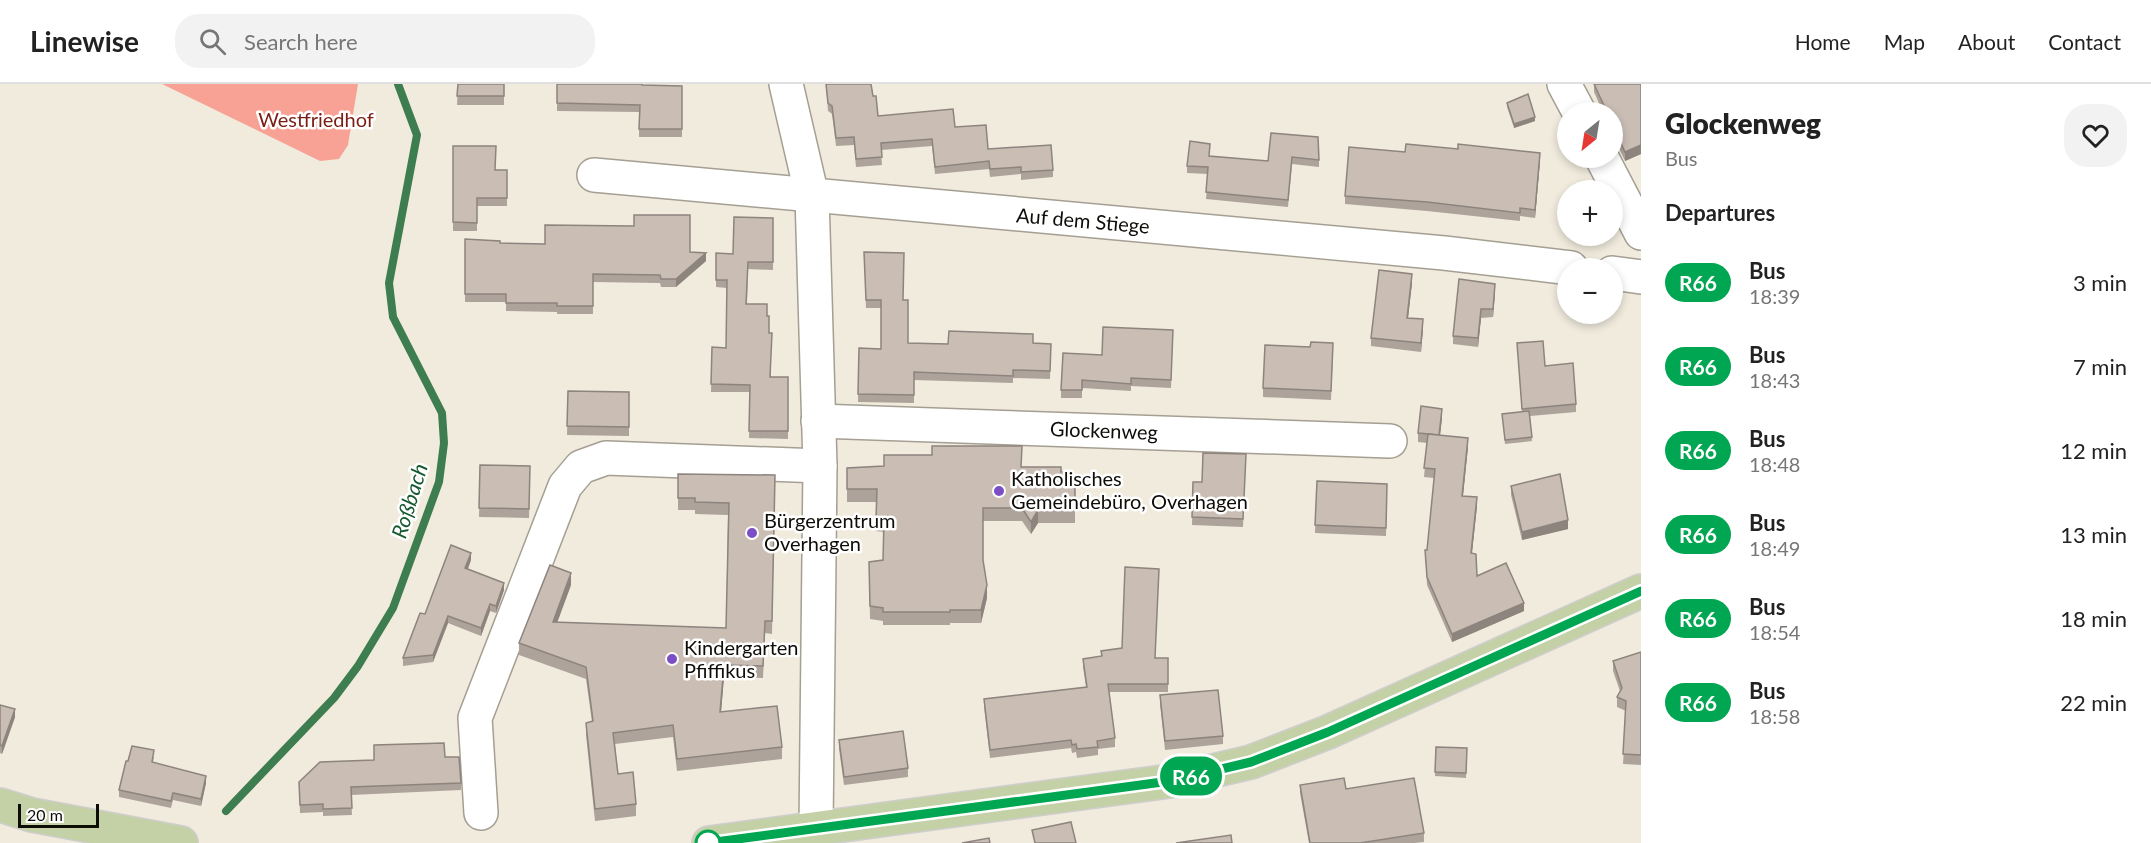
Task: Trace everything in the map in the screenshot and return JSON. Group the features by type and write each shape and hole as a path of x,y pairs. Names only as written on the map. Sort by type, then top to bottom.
{"main road":[{"path":"709,843 1170,781 1251,762 1328,732 1641,591"},
{"path":"0,806 43,817 181,843"}],"street":[{"path":"786,84 812,196 820,466 816,827"},
{"path":"1564,84 1574,102"},
{"path":"1608,168 1638,220"},
{"name":"Auf dem Stiege","path":"594,175 1444,253 1557,266"},
{"path":"1623,275 1641,277"},
{"name":"Glockenweg","path":"818,421 1390,441"},
{"path":"481,813 475,718 565,486 581,467 606,458 820,466"}],"green space":[{"name":"Westfriedhof","path":"162,84 358,84 348,145 339,159 320,161"}],"building":[{"path":"458,84 504,84 504,96 457,96"},
{"path":"557,84 682,86 682,129 639,129 640,105 557,103"},
{"path":"826,84 871,84 873,96 876,96 878,116 953,109 955,127 986,125 988,149 1051,145 1053,170 1021,172 1021,167 990,169 989,161 935,167 932,139 881,143 882,157 856,159 854,137 836,138 832,106 828,103"},
{"path":"1594,84 1641,84 1641,145 1625,152 1623,148 1623,102 1602,102"},
{"path":"1528,94 1535,117 1514,124 1507,103"},
{"path":"1271,133 1318,137 1319,160 1292,157 1288,200 1206,192 1208,167 1187,166 1190,141 1210,144 1209,156 1268,161"},
{"path":"1406,144 1458,149 1458,144 1540,153 1535,210 1520,208 1520,213 1427,202 1345,196 1349,147 1405,152"},
{"path":"453,146 496,146 495,170 507,170 507,198 477,198 477,223 453,222"},
{"path":"634,215 690,215 690,252 706,253 676,279 661,279 660,275 593,274 593,306 506,303 506,294 465,294 465,239 500,241 500,243 545,244 545,225 634,226"},
{"path":"734,217 773,218 773,262 748,262 746,304 767,304 769,333 772,333 770,377 788,377 788,431 749,431 750,385 711,384 712,347 726,348 727,280 716,280 716,253 733,254"},
{"path":"864,252 904,253 903,300 908,300 908,343 948,344 949,331 1033,334 1033,343 1051,344 1050,371 1013,370 1013,376 914,372 914,395 858,394 859,348 881,349 881,300 866,300"},
{"path":"1379,270 1412,274 1407,318 1423,319 1421,343 1371,338"},
{"path":"1459,279 1495,284 1493,309 1481,309 1478,338 1453,336"},
{"path":"1103,327 1173,330 1171,380 1131,378 1131,384 1082,380 1082,390 1061,390 1063,353 1102,355"},
{"path":"1543,341 1545,366 1573,363 1576,404 1522,409 1517,343"},
{"path":"1311,342 1333,343 1331,391 1263,388 1265,345 1310,347"},
{"path":"568,391 629,392 629,427 567,426"},
{"path":"1421,406 1442,409 1439,435 1418,433"},
{"path":"1529,411 1532,437 1505,440 1502,414"},
{"path":"1428,434 1468,438 1462,496 1477,497 1471,553 1476,554 1477,576 1506,563 1524,603 1452,634 1427,577 1425,550 1427,550 1435,469 1424,468"},
{"path":"932,446 1022,446 1021,467 1061,467 1061,472 1067,472 1067,486 1075,486 1075,510 1038,510 1031,522 1022,508 983,508 983,560 987,585 981,610 883,612 883,608 870,606 869,562 883,560 884,519 876,518 877,489 847,489 847,468 884,466 884,455 932,455"},
{"path":"1203,453 1246,454 1243,519 1192,517 1193,482 1202,482"},
{"path":"480,465 530,466 529,509 479,508"},
{"path":"678,474 775,475 772,621 765,621 763,666 724,665 720,712 777,706 782,747 677,759 673,725 613,733 618,774 633,772 636,804 595,809 586,723 593,721 586,667 519,643 550,565 571,573 553,622 726,628 729,503 695,502 695,498 678,498"},
{"path":"1560,474 1568,520 1522,532 1511,486"},
{"path":"1317,481 1387,484 1386,528 1315,525"},
{"path":"451,545 471,553 465,568 504,583 496,606 490,604 481,628 448,616 433,655 403,658 420,613 425,614"},
{"path":"1125,567 1159,569 1155,658 1168,658 1168,684 1108,684 1115,738 1097,741 1098,747 1077,749 1076,744 1072,745 1071,740 990,750 984,699 1087,687 1083,659 1102,656 1101,651 1122,648"},
{"path":"1641,652 1641,755 1623,754 1626,701 1617,697 1622,688 1613,661"},
{"path":"1218,690 1223,736 1165,741 1160,695"},
{"path":"0,705 15,709 2,746 0,745"},
{"path":"903,731 908,768 844,777 839,740"},
{"path":"444,743 445,757 459,757 461,783 351,787 352,808 323,809 323,804 300,805 299,782 320,762 374,760 374,745"},
{"path":"132,746 154,750 152,762 206,776 201,799 173,793 171,801 119,790"},
{"path":"1436,747 1467,748 1466,773 1435,772"},
{"path":"1344,778 1346,789 1414,778 1424,833 1360,843 1310,843 1300,785"},
{"path":"1071,822 1076,843 1035,843 1032,830"},
{"path":"1231,835 1232,843 1176,843"},
{"path":"989,838 990,843 962,843"}],"waterway":[{"name":"Roßbach","path":"226,811 334,698 358,666 393,608 439,482 444,443 442,413 393,317 389,283 417,135 398,84"}],"bus line":[{"name":"R66","path":"708,843 1170,781 1251,762 1328,732 1641,591"}],"place":[{"name":"Katholisches Gemeindebüro, Overhagen","path":"999,491"},
{"name":"Bürgerzentrum Overhagen","path":"752,533"},
{"name":"Kindergarten Pfiffikus","path":"672,659"}]}
